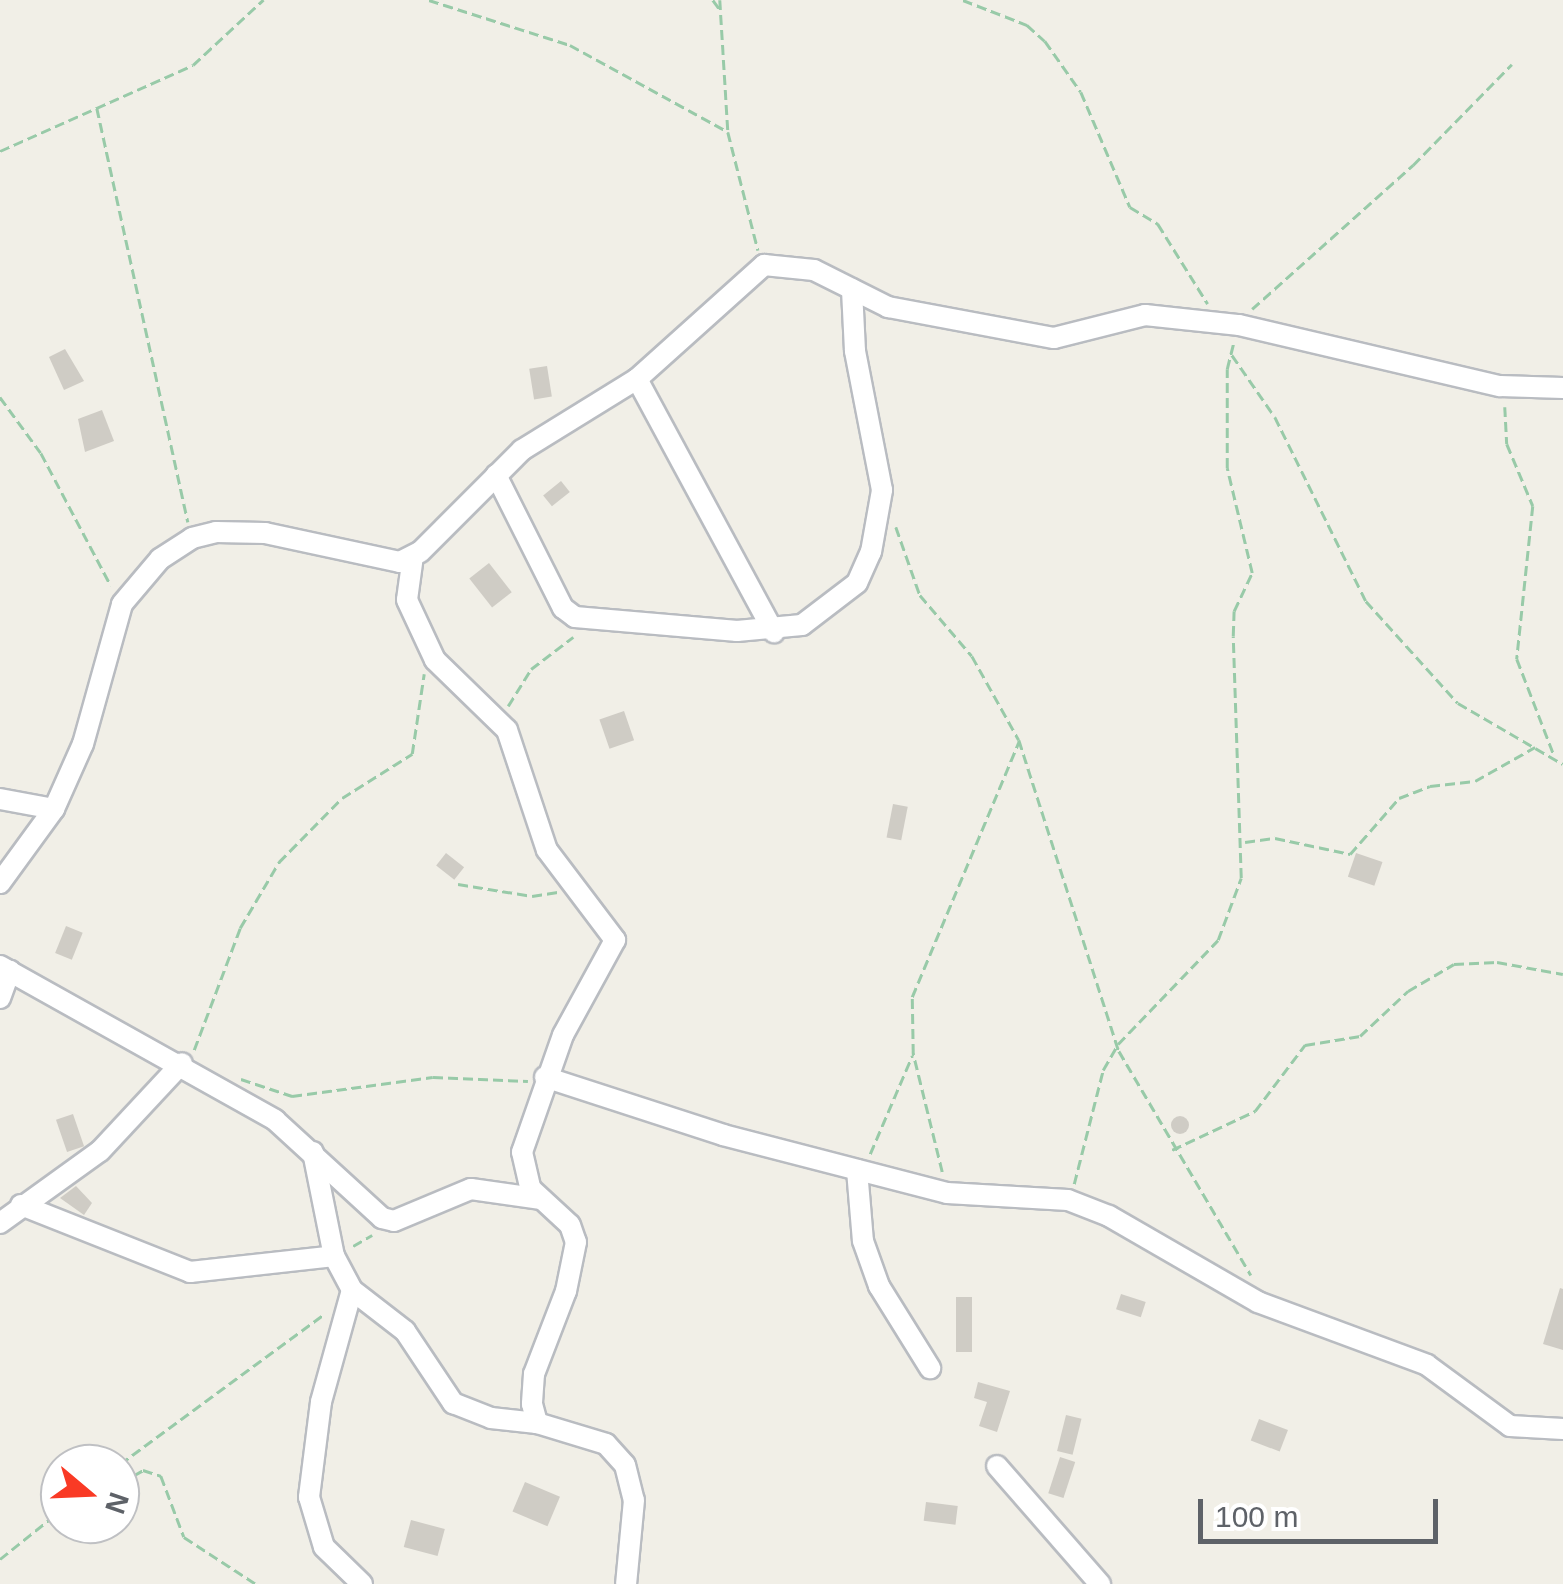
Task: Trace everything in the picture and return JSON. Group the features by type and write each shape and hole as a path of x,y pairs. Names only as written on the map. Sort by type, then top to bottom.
{"street":[{"path":"0,884 54,809 84,744 122,604 160,559 192,538 265,533 400,562 412,556 496,475 566,418 637,379 764,265 814,270 888,306 1054,338 1145,315 1229,324 1500,386 1563,388"},
{"path":"496,475 563,608 575,616 774,632 832,609 857,583 871,552 882,490 854,351 852,289"},
{"path":"637,379 774,632"},
{"path":"412,556 407,600 435,660 510,737 546,850 615,940 545,1079 522,1152 530,1188 570,1225 576,1242 566,1291 534,1374 537,1423"},
{"path":"0,799 54,809"},
{"path":"0,998 5,968 184,1064 275,1120 382,1218 394,1221 471,1189 541,1198"},
{"path":"7,1211 100,1151 184,1064"},
{"path":"545,1079 947,1192 1068,1200 1270,1306 1427,1365 1510,1426 1563,1430"},
{"path":"313,1152 334,1256 351,1294 404,1331 453,1403 491,1418 537,1423 606,1444 625,1466 634,1500 626,1584"},
{"path":"860,1170 863,1241 878,1286 930,1368"},
{"path":"7,1211 190,1272 334,1256"},
{"path":"351,1294 321,1402 309,1498 324,1547 362,1584"},
{"path":"997,1466 1100,1584"}],"path":[{"path":"0,151 193,65 262,0"},
{"path":"429,0 570,45 728,132"},
{"path":"713,0 722,12"},
{"path":"720,0 728,132 764,265"},
{"path":"963,0 1027,25 1068,70 1116,161 1130,207 1158,224 1229,324 1227,468 1252,573 1234,610 1236,819 1244,842 1235,904 1218,940 1118,1044 1104,1070 1068,1200"},
{"path":"1229,324 1512,64"},
{"path":"97,108 192,538"},
{"path":"1231,354 1276,418 1366,601 1458,703 1563,764"},
{"path":"1500,386 1507,444 1533,506 1516,659 1556,760"},
{"path":"0,397 41,453 122,604"},
{"path":"893,519 920,595 972,656 1019,740 1118,1044 1172,1150 1270,1306"},
{"path":"494,719 531,668 573,637 575,616"},
{"path":"184,1064 240,928 279,862 350,792 412,754 426,660"},
{"path":"947,1192 912,1054 912,997 1019,740"},
{"path":"1244,842 1259,836 1350,854 1399,798 1430,786 1475,781 1536,746"},
{"path":"458,884 532,896 579,890"},
{"path":"1172,1150 1256,1111 1305,1045 1360,1036 1408,990 1454,964 1498,962 1563,974"},
{"path":"860,1170 912,1054"},
{"path":"228,1074 292,1096 433,1077 545,1079"},
{"path":"334,1256 394,1221"},
{"path":"140,1449 351,1294"},
{"path":"140,1472 161,1476 184,1537 256,1584"},
{"path":"0,1559 40,1527"}],"building":[{"path":"65,349 84,381 64,390 49,357"},
{"path":"547,366 552,397 534,399 529,369"},
{"path":"102,410 114,441 85,452 78,419"},
{"path":"561,481 570,492 552,506 543,495"},
{"path":"489,563 512,592 492,608 469,578"},
{"path":"624,711 634,740 610,749 599,719"},
{"path":"893,804 908,807 901,840 887,837"},
{"path":"446,853 464,867 454,880 436,866"},
{"path":"1356,853 1382,862 1374,886 1348,877"},
{"path":"66,926 83,933 72,960 55,953"},
{"path":"73,1114 84,1146 67,1152 56,1120"},
{"path":"1180,1116 1187,1118 1187,1132 1180,1134 1173,1132 1171,1125 1173,1118"},
{"path":"76,1186 92,1203 84,1215 60,1198"},
{"path":"1560,1288 1563,1289 1563,1350 1543,1344"},
{"path":"1121,1294 1146,1302 1141,1317 1116,1309"},
{"path":"956,1297 972,1297 972,1352 956,1352"},
{"path":"978,1382 1010,1391 997,1432 979,1426 987,1402 974,1398"},
{"path":"1066,1415 1082,1419 1073,1455 1057,1451"},
{"path":"1259,1419 1288,1430 1280,1452 1251,1440"},
{"path":"1060,1457 1075,1462 1063,1498 1048,1493"},
{"path":"525,1482 560,1497 547,1526 512,1511"},
{"path":"926,1502 958,1506 955,1525 924,1521"},
{"path":"411,1520 445,1529 438,1556 404,1547"}]}
